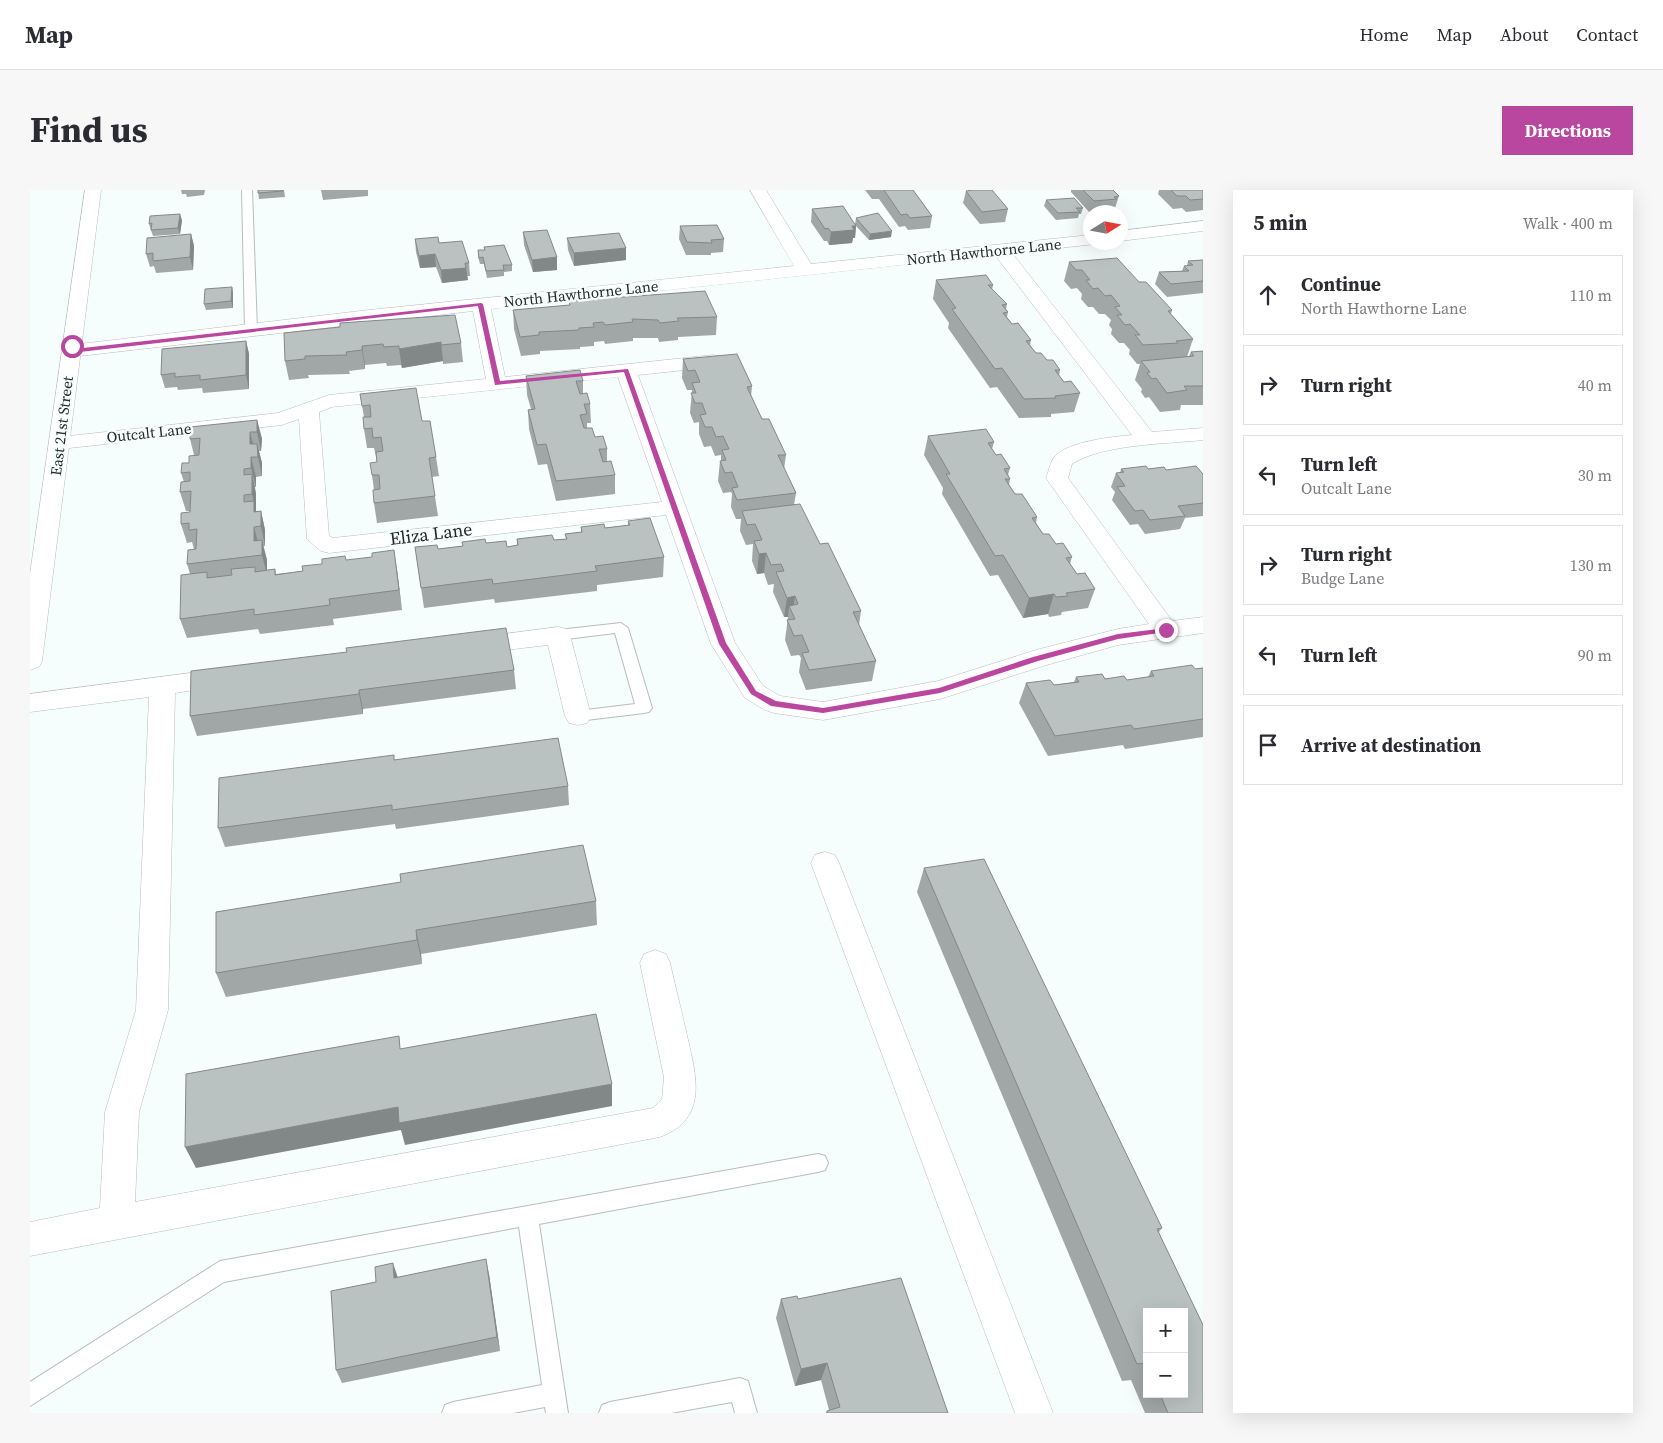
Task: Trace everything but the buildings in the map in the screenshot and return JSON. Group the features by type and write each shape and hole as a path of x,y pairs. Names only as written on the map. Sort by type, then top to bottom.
{"street":[{"name":"East 21st Street","path":"30,661 93,190"},
{"path":"758,190 806,270"},
{"path":"1128,235 1203,226"},
{"name":"North Hawthorne Lane","path":"71,351 481,304 1001,251 1083,241"},
{"path":"1001,251 1147,440"},
{"path":"481,304 498,384"},
{"name":"Outcalt Lane","path":"60,443 282,419 329,402 713,360"},
{"path":"626,370 723,644 754,692 774,704 823,711 940,690 1036,659 1118,636 1203,625"},
{"name":"Eliza Lane","path":"309,409 318,539 329,546 674,506"},
{"path":"1166,630 1057,478 1062,461 1075,451 1203,434"},
{"path":"449,649 558,635 578,716"},
{"path":"30,704 251,674"},
{"path":"117,1222 122,1112 152,1010 162,686"},
{"path":"825,863 1034,1413"},
{"path":"30,1239 660,1122 670,1116 678,1106 681,1093 680,1077 655,963"}],"lane":[{"path":"247,190 251,330"},
{"path":"558,635 621,628 644,708 578,716"},
{"path":"30,1395 220,1272 818,1163"},
{"path":"453,1413 556,1404 528,1217"},
{"path":"610,1413 740,1389 746,1413"}],"route":[{"path":"72,346 71,351 481,304 498,384 626,370 723,644 754,692 774,704 823,711 940,690 1036,659 1118,636 1166,630"}]}
